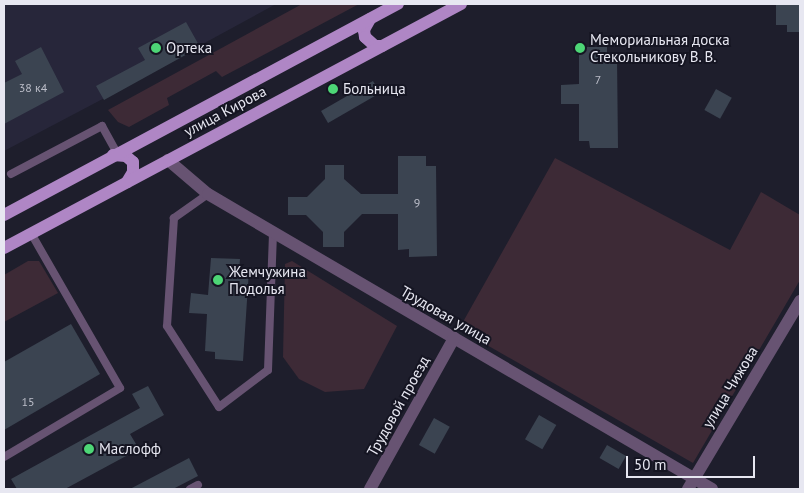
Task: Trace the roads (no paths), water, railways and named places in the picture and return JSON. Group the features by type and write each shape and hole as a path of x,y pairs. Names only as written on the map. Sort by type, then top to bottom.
{"main road":[{"name":"улица Кирова","path":"4,215 398,4"},
{"name":"улица Кирова","path":"4,248 461,4"},
{"path":"370,19 364,30 365,37 375,46 382,46"},
{"path":"115,154 126,156 133,162 133,172 127,182"}],"street":[{"name":"Трудовая улица","path":"168,160 208,194 454,338 692,484 712,489"},
{"name":"улица Чижова","path":"692,484 800,300"},
{"name":"Трудовой проезд","path":"370,489 454,338"}],"lane":[{"path":"11,174 102,126 115,154"},
{"path":"208,194 174,218 167,326 219,406 268,370 273,232"},
{"path":"4,457 120,388 31,233"},
{"path":"190,489 198,485"}],"place":[{"name":"Ортека","path":"156,48"},
{"name":"Мемориальная доска Стекольникову В. В.","path":"580,48"},
{"name":"Больница","path":"333,89"},
{"name":"Жемчужина Подолья","path":"218,280"},
{"name":"Маслофф","path":"89,449"}]}
